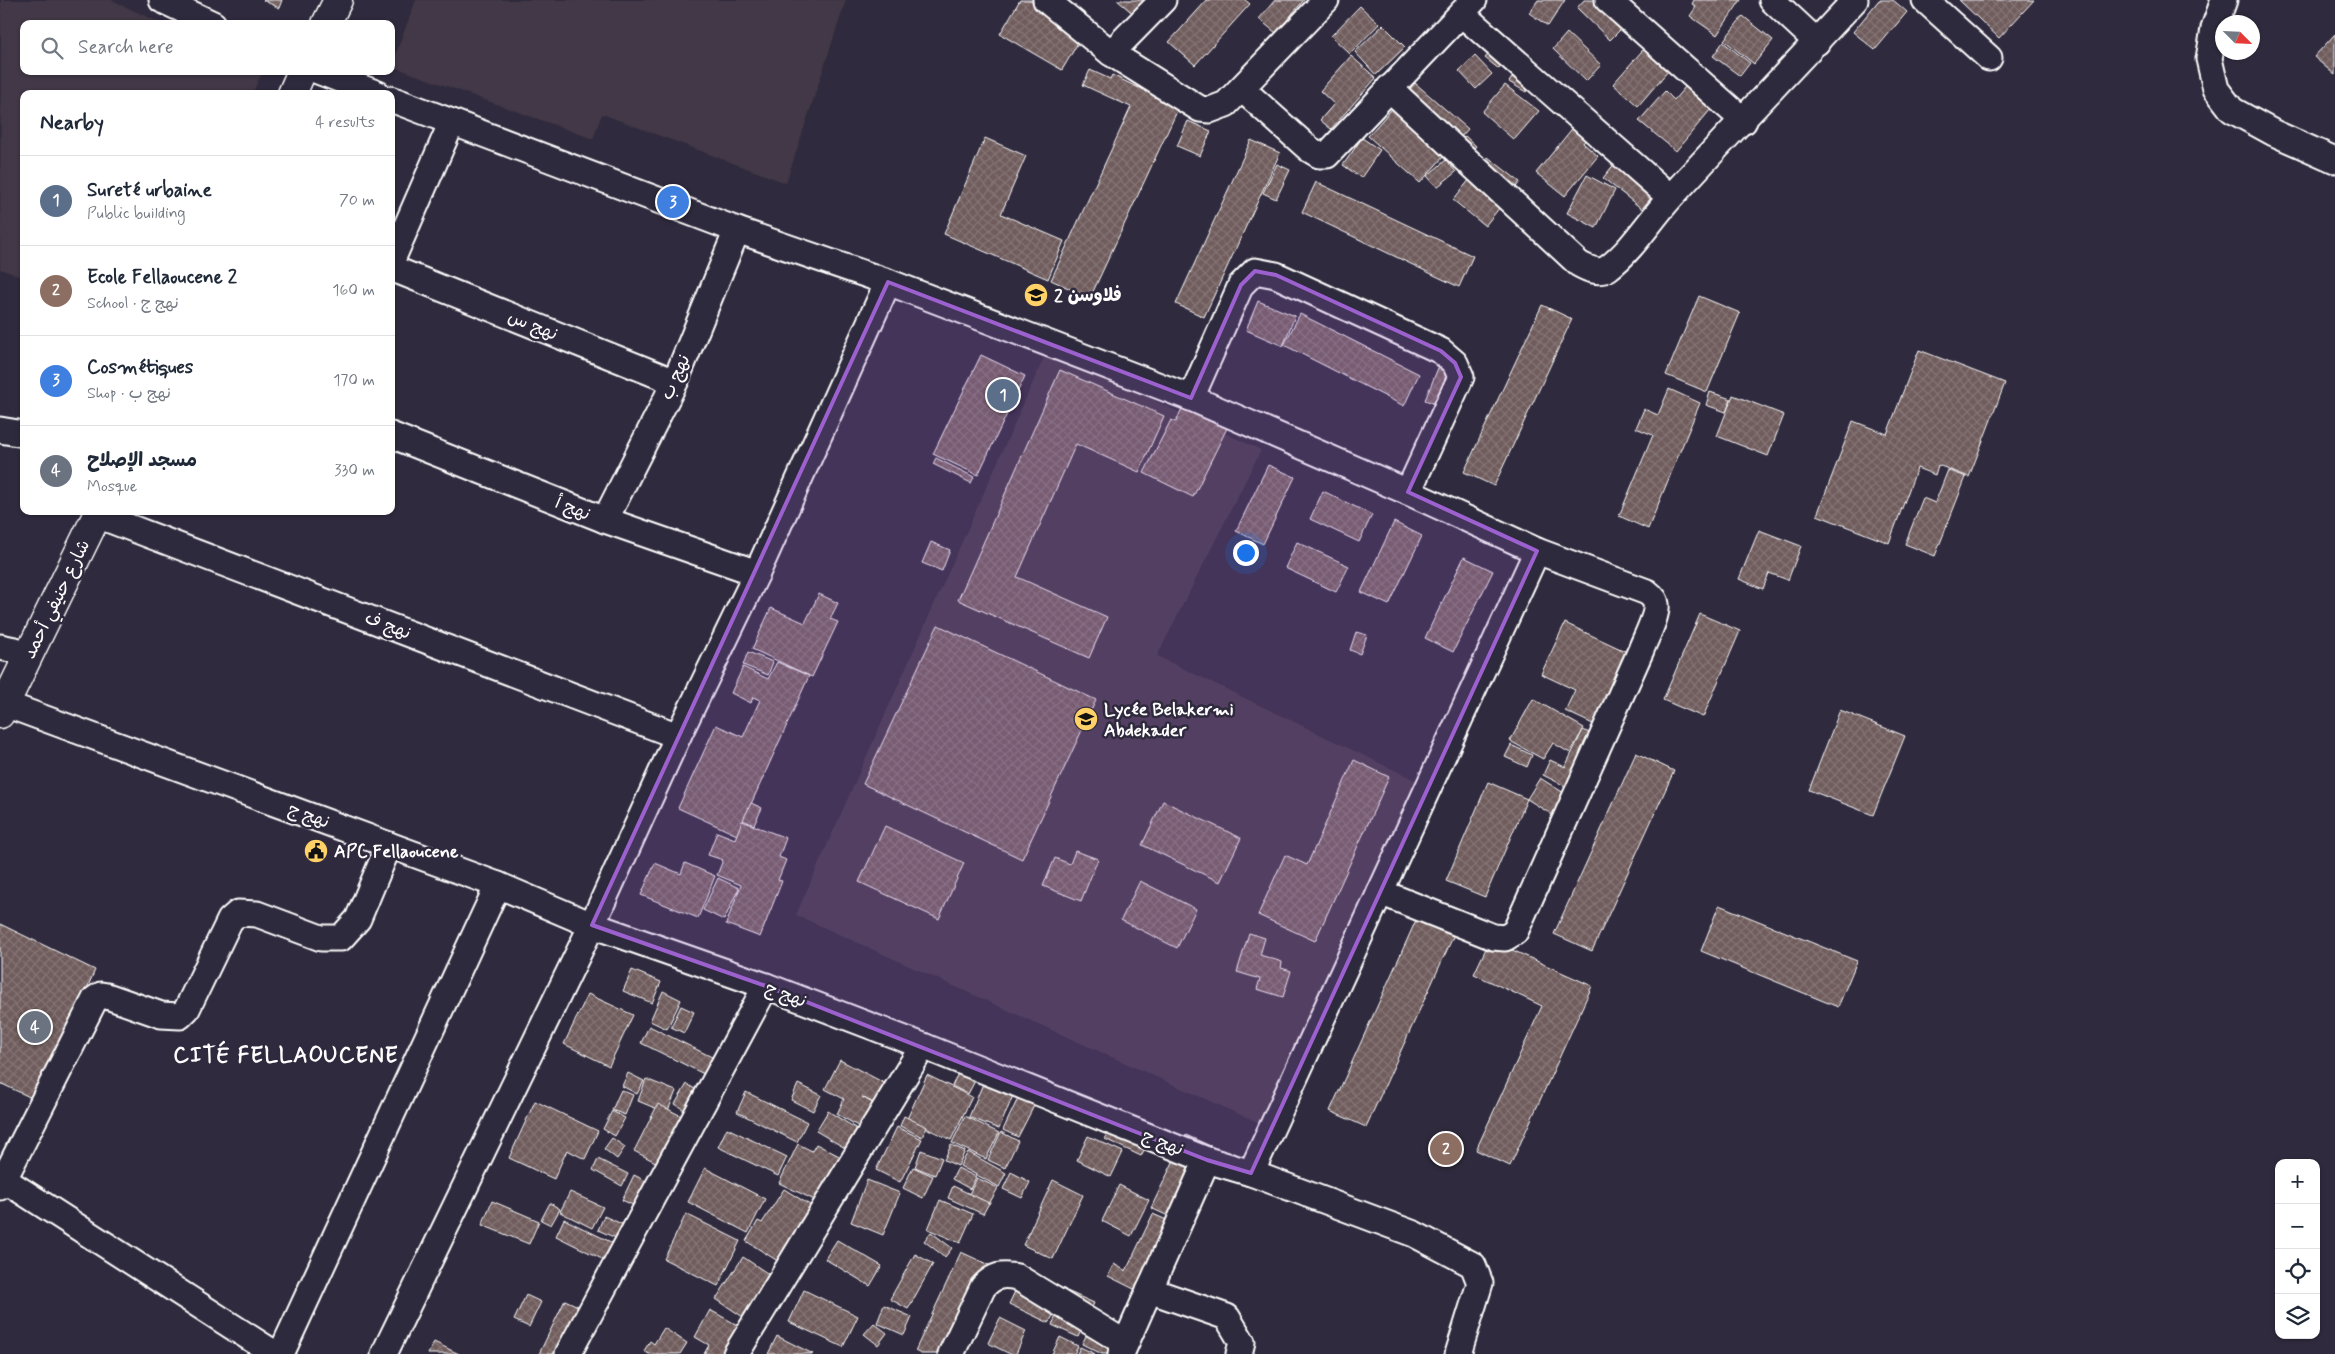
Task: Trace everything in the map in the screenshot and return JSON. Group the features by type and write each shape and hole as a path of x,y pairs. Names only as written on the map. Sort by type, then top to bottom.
{"street":[{"path":"162,0 204,20"},
{"path":"328,20 338,0"},
{"path":"1046,0 1111,53 1200,109 1210,110 1226,104 1242,89 1326,0"},
{"path":"1111,53 1163,0"},
{"path":"1608,0 1744,121"},
{"path":"1772,0 1817,42"},
{"path":"1389,88 1580,264 1592,270 1606,269 1617,260 1670,197 1744,121 1855,0"},
{"path":"1925,0 1989,58"},
{"path":"2224,0 2214,28 2209,59 2216,89 2232,110 2274,133 2335,160"},
{"path":"1242,89 1309,149 1323,156 1327,155 1468,7 1670,197"},
{"path":"294,90 300,75"},
{"path":"328,75 368,90"},
{"path":"395,101 737,230 888,282 1191,398 1408,492 1536,551 1647,592 1656,604 1641,650 1515,932 1505,938 1494,938 1380,892"},
{"path":"395,253 452,122"},
{"name":"نهج ب","path":"605,520 674,382 737,230"},
{"name":"نهج س","path":"395,270 674,382"},
{"path":"1191,398 1241,285 1255,271 1276,275 1440,350 1456,364 1461,377 1408,492"},
{"path":"384,1354 592,925 678,736 757,573 888,282"},
{"path":"0,430 20,433"},
{"name":"نهج أ","path":"395,437 605,520 757,573"},
{"name":"شارع حنيفي أحمد","path":"3,709 97,515"},
{"name":"نهج ف","path":"103,515 678,736"},
{"path":"1251,1173 1536,551"},
{"path":"0,648 29,653"},
{"name":"نهج ج","path":"3,709 498,885 592,925 766,986 923,1046 1207,1160 1251,1173 1414,1234 1473,1265 1480,1283 1458,1354"},
{"path":"275,1354 1,1181 95,999 101,995 107,996 161,1014 180,1016 187,1009 230,920 238,913 257,914 321,938 341,938 358,919 389,845"},
{"path":"281,1354 498,885"},
{"path":"568,1354 766,986"},
{"path":"736,1354 923,1046"},
{"path":"951,1354 983,1287 991,1278 1005,1275 1017,1278 1123,1348 1207,1160"},
{"path":"1149,1290 1227,1318 1242,1342 1239,1354"}],"highlighted area":[{"path":"1255,271 1276,275 1441,351 1455,363 1461,377 1408,492 1537,551 1251,1173 1207,1160 766,986 592,925 888,282 1191,398 1241,285"}],"shaded area":[{"path":"1,0 112,0 154,20 20,20 20,75 261,75 254,90 20,90 20,276 0,269"},
{"path":"416,0 846,0 786,183 602,114 593,139 395,67 395,55"},
{"name":"Lycée Belakermi Abdekader","path":"1047,351 1261,450 1157,656 1421,783 1259,1123 796,915"}],"building":[{"path":"263,0 282,0 279,8"},
{"path":"1020,0 1032,0 1085,31 1062,70 1000,34"},
{"path":"1117,0 1159,0 1142,21"},
{"path":"1207,0 1245,0 1250,4 1195,65 1169,42"},
{"path":"1275,0 1304,0 1276,33 1259,19"},
{"path":"1538,0 1565,0 1548,26 1529,13"},
{"path":"1584,0 1611,0 1631,19 1610,40 1577,8"},
{"path":"1694,0 1741,0 1717,35 1690,16 1696,7 1692,4"},
{"path":"1879,0 1893,0 1907,12 1875,50 1853,32"},
{"path":"1959,0 2034,0 1999,38"},
{"path":"1360,6 1379,24 1350,54 1331,36"},
{"path":"1743,16 1773,40 1754,64 1724,40"},
{"path":"1383,25 1405,47 1376,75 1355,52"},
{"path":"1567,33 1601,65 1586,81 1553,49"},
{"path":"2335,34 2335,75 2314,57"},
{"path":"1656,35 1681,56 1638,106 1613,84"},
{"path":"1503,38 1516,49 1499,69 1485,58"},
{"path":"1723,42 1750,63 1740,76 1713,56"},
{"path":"1351,56 1376,78 1331,129 1320,120 1334,104 1320,91"},
{"path":"1475,56 1492,74 1476,89 1459,71"},
{"path":"1518,69 1534,80 1526,92 1509,82"},
{"path":"1090,70 1110,79 1112,75 1139,88 1145,73 1186,92 1090,298 1051,280 1131,107 1083,85"},
{"path":"1695,75 1721,97 1676,151 1639,121 1665,91 1674,100"},
{"path":"1415,83 1468,129 1420,183 1368,136"},
{"path":"1505,85 1539,111 1514,140 1482,112"},
{"path":"1584,114 1591,133 1583,143 1598,156 1565,196 1536,173"},
{"path":"1188,121 1211,131 1200,156 1177,146"},
{"path":"1465,136 1476,146 1459,168 1447,158"},
{"path":"985,138 1026,156 1001,214 1064,241 1048,279 944,234"},
{"path":"1362,138 1380,150 1361,178 1343,165"},
{"path":"1251,140 1280,153 1204,317 1176,304"},
{"path":"1623,153 1662,184 1642,209 1603,178"},
{"path":"1488,157 1520,182 1485,226 1453,200"},
{"path":"1446,160 1456,172 1437,187 1427,176"},
{"path":"1277,164 1290,170 1276,199 1263,193"},
{"path":"1587,175 1615,190 1596,228 1567,213"},
{"path":"1316,182 1473,256 1459,287 1302,212"},
{"path":"1699,296 1740,313 1707,392 1666,375"},
{"path":"1258,301 1295,316 1283,346 1246,330"},
{"path":"1542,305 1572,319 1494,486 1464,472"},
{"path":"1300,314 1419,374 1404,406 1284,345"},
{"path":"1919,350 2005,383 1969,477 1938,465 1935,475 1917,468 1889,543 1817,515 1853,421 1887,434"},
{"path":"981,355 1025,376 978,475 933,454"},
{"path":"1438,368 1456,375 1443,407 1425,400"},
{"path":"1060,370 1164,416 1139,472 1076,444 1017,577 1107,617 1089,658 958,600"},
{"path":"1669,389 1700,403 1648,529 1619,516 1653,435 1636,428 1644,409 1658,415"},
{"path":"1710,392 1731,399 1726,412 1706,405"},
{"path":"1733,395 1784,415 1768,456 1717,436"},
{"path":"1183,406 1227,428 1193,497 1144,473 1171,420 1176,422"},
{"path":"936,458 974,477 971,483 933,464"},
{"path":"1268,465 1295,477 1263,544 1236,531"},
{"path":"1948,470 1966,477 1935,556 1905,544 1923,498 1935,503"},
{"path":"1323,491 1372,515 1359,542 1310,519"},
{"path":"1394,522 1422,536 1389,605 1361,592"},
{"path":"1759,530 1801,546 1788,580 1769,573 1763,589 1739,579"},
{"path":"931,542 950,550 942,571 922,563"},
{"path":"1297,542 1349,566 1336,592 1285,568"},
{"path":"1464,557 1493,571 1453,652 1425,638"},
{"path":"819,594 838,603 830,619 838,622 812,677 752,649 771,608 805,623"},
{"path":"1700,614 1740,631 1703,717 1663,700"},
{"path":"1565,623 1642,659 1608,731 1565,711 1575,690 1541,674"},
{"path":"938,625 1096,700 1022,859 863,784"},
{"path":"1356,632 1367,635 1360,654 1350,650"},
{"path":"748,652 773,662 768,675 743,665"},
{"path":"777,662 809,676 737,835 678,808 716,725 743,737 760,700 753,697 751,703 731,693 743,667 768,679"},
{"path":"1533,699 1584,728 1570,753 1553,743 1543,759 1510,741"},
{"path":"1840,710 1905,736 1873,815 1809,790"},
{"path":"1583,730 1610,743 1585,796 1543,775 1550,760 1565,767"},
{"path":"1511,745 1532,755 1527,767 1505,757"},
{"path":"1636,753 1674,771 1592,951 1554,934"},
{"path":"1354,760 1389,777 1315,941 1258,915 1285,855 1307,865"},
{"path":"1540,778 1580,803 1567,824 1527,799"},
{"path":"1488,782 1527,799 1485,897 1446,881"},
{"path":"1163,801 1241,838 1220,882 1142,845"},
{"path":"751,803 762,808 754,825 743,820"},
{"path":"742,821 786,838 779,857 786,860 778,880 782,881 760,937 726,924 741,885 717,875 723,860 708,855 717,832 735,839"},
{"path":"885,826 964,863 939,919 859,882"},
{"path":"1075,851 1098,859 1081,901 1043,886 1055,858 1070,864"},
{"path":"655,863 681,874 685,863 715,876 698,918 641,895"},
{"path":"718,878 739,888 724,920 703,910"},
{"path":"1140,881 1196,909 1177,948 1121,920"},
{"path":"1719,905 1857,961 1838,1007 1701,951"},
{"path":"1421,909 1458,926 1366,1127 1330,1111"},
{"path":"0,924 95,970 38,1101 0,1083"},
{"path":"1249,933 1265,938 1260,955 1282,962 1281,968 1291,971 1283,997 1257,989 1260,979 1237,972"},
{"path":"1490,940 1592,986 1510,1166 1476,1150 1542,1006 1474,974"},
{"path":"632,970 661,982 652,1003 623,991"},
{"path":"663,991 681,1000 667,1029 650,1021"},
{"path":"588,994 633,1015 609,1066 564,1044"},
{"path":"681,1006 694,1012 684,1033 671,1027"},
{"path":"649,1026 724,1063 716,1080 641,1043"},
{"path":"840,1060 894,1088 883,1108 862,1097 883,1109 870,1133 837,1114 844,1099 825,1089"},
{"path":"961,1067 978,1075 968,1094 952,1086"},
{"path":"990,1067 1020,1079 999,1129 969,1117"},
{"path":"628,1073 644,1081 637,1094 622,1086"},
{"path":"927,1075 972,1097 951,1140 907,1119"},
{"path":"646,1079 676,1091 667,1113 638,1101"},
{"path":"687,1084 704,1095 692,1115 675,1104"},
{"path":"798,1084 821,1095 813,1111 791,1100"},
{"path":"621,1090 633,1095 625,1115 612,1110"},
{"path":"746,1092 807,1122 797,1142 737,1112"},
{"path":"1021,1092 1037,1100 1018,1137 1003,1130"},
{"path":"535,1101 598,1131 585,1159 567,1150 554,1179 509,1158"},
{"path":"658,1104 693,1122 669,1169 634,1151"},
{"path":"612,1111 625,1118 615,1136 603,1129"},
{"path":"828,1111 868,1136 857,1155 816,1131"},
{"path":"1119,1113 1154,1130 1141,1156 1105,1139"},
{"path":"904,1116 927,1127 922,1137 900,1126"},
{"path":"965,1116 999,1133 986,1159 952,1143"},
{"path":"897,1127 922,1139 900,1182 876,1170"},
{"path":"727,1128 787,1157 778,1176 718,1147"},
{"path":"1001,1132 1018,1141 1005,1168 988,1160"},
{"path":"1186,1135 1215,1148 1181,1222 1151,1208"},
{"path":"1088,1136 1123,1152 1111,1177 1077,1160"},
{"path":"612,1138 625,1147 617,1159 604,1149"},
{"path":"798,1144 812,1151 816,1144 849,1161 827,1206 779,1183"},
{"path":"951,1145 965,1151 958,1166 944,1160"},
{"path":"921,1150 942,1158 935,1175 915,1167"},
{"path":"968,1152 1006,1173 999,1187 960,1166"},
{"path":"598,1159 628,1174 622,1186 593,1170"},
{"path":"913,1167 933,1176 923,1198 903,1188"},
{"path":"705,1168 765,1199 748,1233 688,1202"},
{"path":"958,1168 976,1177 970,1189 952,1179"},
{"path":"1011,1172 1030,1182 1022,1198 1003,1189"},
{"path":"634,1175 648,1182 648,1212 622,1200"},
{"path":"977,1178 998,1188 989,1204 969,1194"},
{"path":"867,1180 900,1193 883,1235 851,1222"},
{"path":"1053,1180 1083,1195 1053,1259 1023,1245"},
{"path":"1119,1185 1149,1200 1131,1236 1102,1221"},
{"path":"953,1186 989,1203 983,1214 948,1198"},
{"path":"784,1189 826,1215 792,1270 746,1241 758,1221 762,1223"},
{"path":"570,1192 603,1207 592,1228 560,1212"},
{"path":"940,1200 973,1214 960,1243 928,1229"},
{"path":"492,1201 539,1221 529,1244 482,1225"},
{"path":"550,1203 560,1209 551,1225 541,1220"},
{"path":"686,1214 740,1241 718,1286 664,1259"},
{"path":"1153,1214 1180,1226 1146,1295 1108,1276 1114,1264 1126,1271"},
{"path":"604,1216 633,1229 627,1243 598,1230"},
{"path":"564,1219 625,1249 616,1266 556,1236"},
{"path":"931,1232 952,1248 945,1257 924,1241"},
{"path":"837,1240 882,1266 870,1286 825,1259"},
{"path":"961,1252 991,1266 951,1354 921,1354 915,1351"},
{"path":"915,1254 933,1264 908,1309 890,1299"},
{"path":"743,1257 782,1283 755,1325 716,1299"},
{"path":"1025,1270 1066,1290 1049,1323 1009,1304"},
{"path":"804,1290 858,1316 843,1347 789,1322"},
{"path":"1067,1291 1094,1303 1078,1337 1052,1325"},
{"path":"526,1295 541,1302 529,1327 514,1320"},
{"path":"565,1300 591,1312 571,1354 539,1354"},
{"path":"884,1305 912,1317 904,1335 877,1323"},
{"path":"710,1310 750,1332 737,1354 704,1354 709,1345 695,1337"},
{"path":"1000,1318 1026,1331 1016,1354 1010,1354 988,1343"},
{"path":"1095,1318 1121,1331 1110,1354 1102,1354 1082,1344"},
{"path":"874,1323 887,1333 878,1345 864,1334"},
{"path":"664,1328 687,1343 680,1354 649,1354 644,1351 650,1341 654,1344"},
{"path":"777,1336 813,1354 768,1354"},
{"path":"1060,1337 1078,1346 1074,1354 1052,1354"},
{"path":"434,1342 459,1354 428,1354"},
{"path":"1080,1347 1095,1354 1077,1354"}],"place":[{"name":"Cosmétiques","path":"673,202"},
{"name":"فلاوسن 2","path":"1036,295"},
{"name":"Sureté urbaine","path":"1003,395"},
{"name":"Lycée Belakermi Abdekader","path":"1086,719"},
{"name":"APC Fellaoucene","path":"316,851"},
{"name":"مسجد اﻹصلاح","path":"35,1027"},
{"name":"Ecole Fellaoucene 2","path":"1446,1149"}],"district":[{"name":"CITÉ FELLAOUCENE","path":"286,1054"}]}
